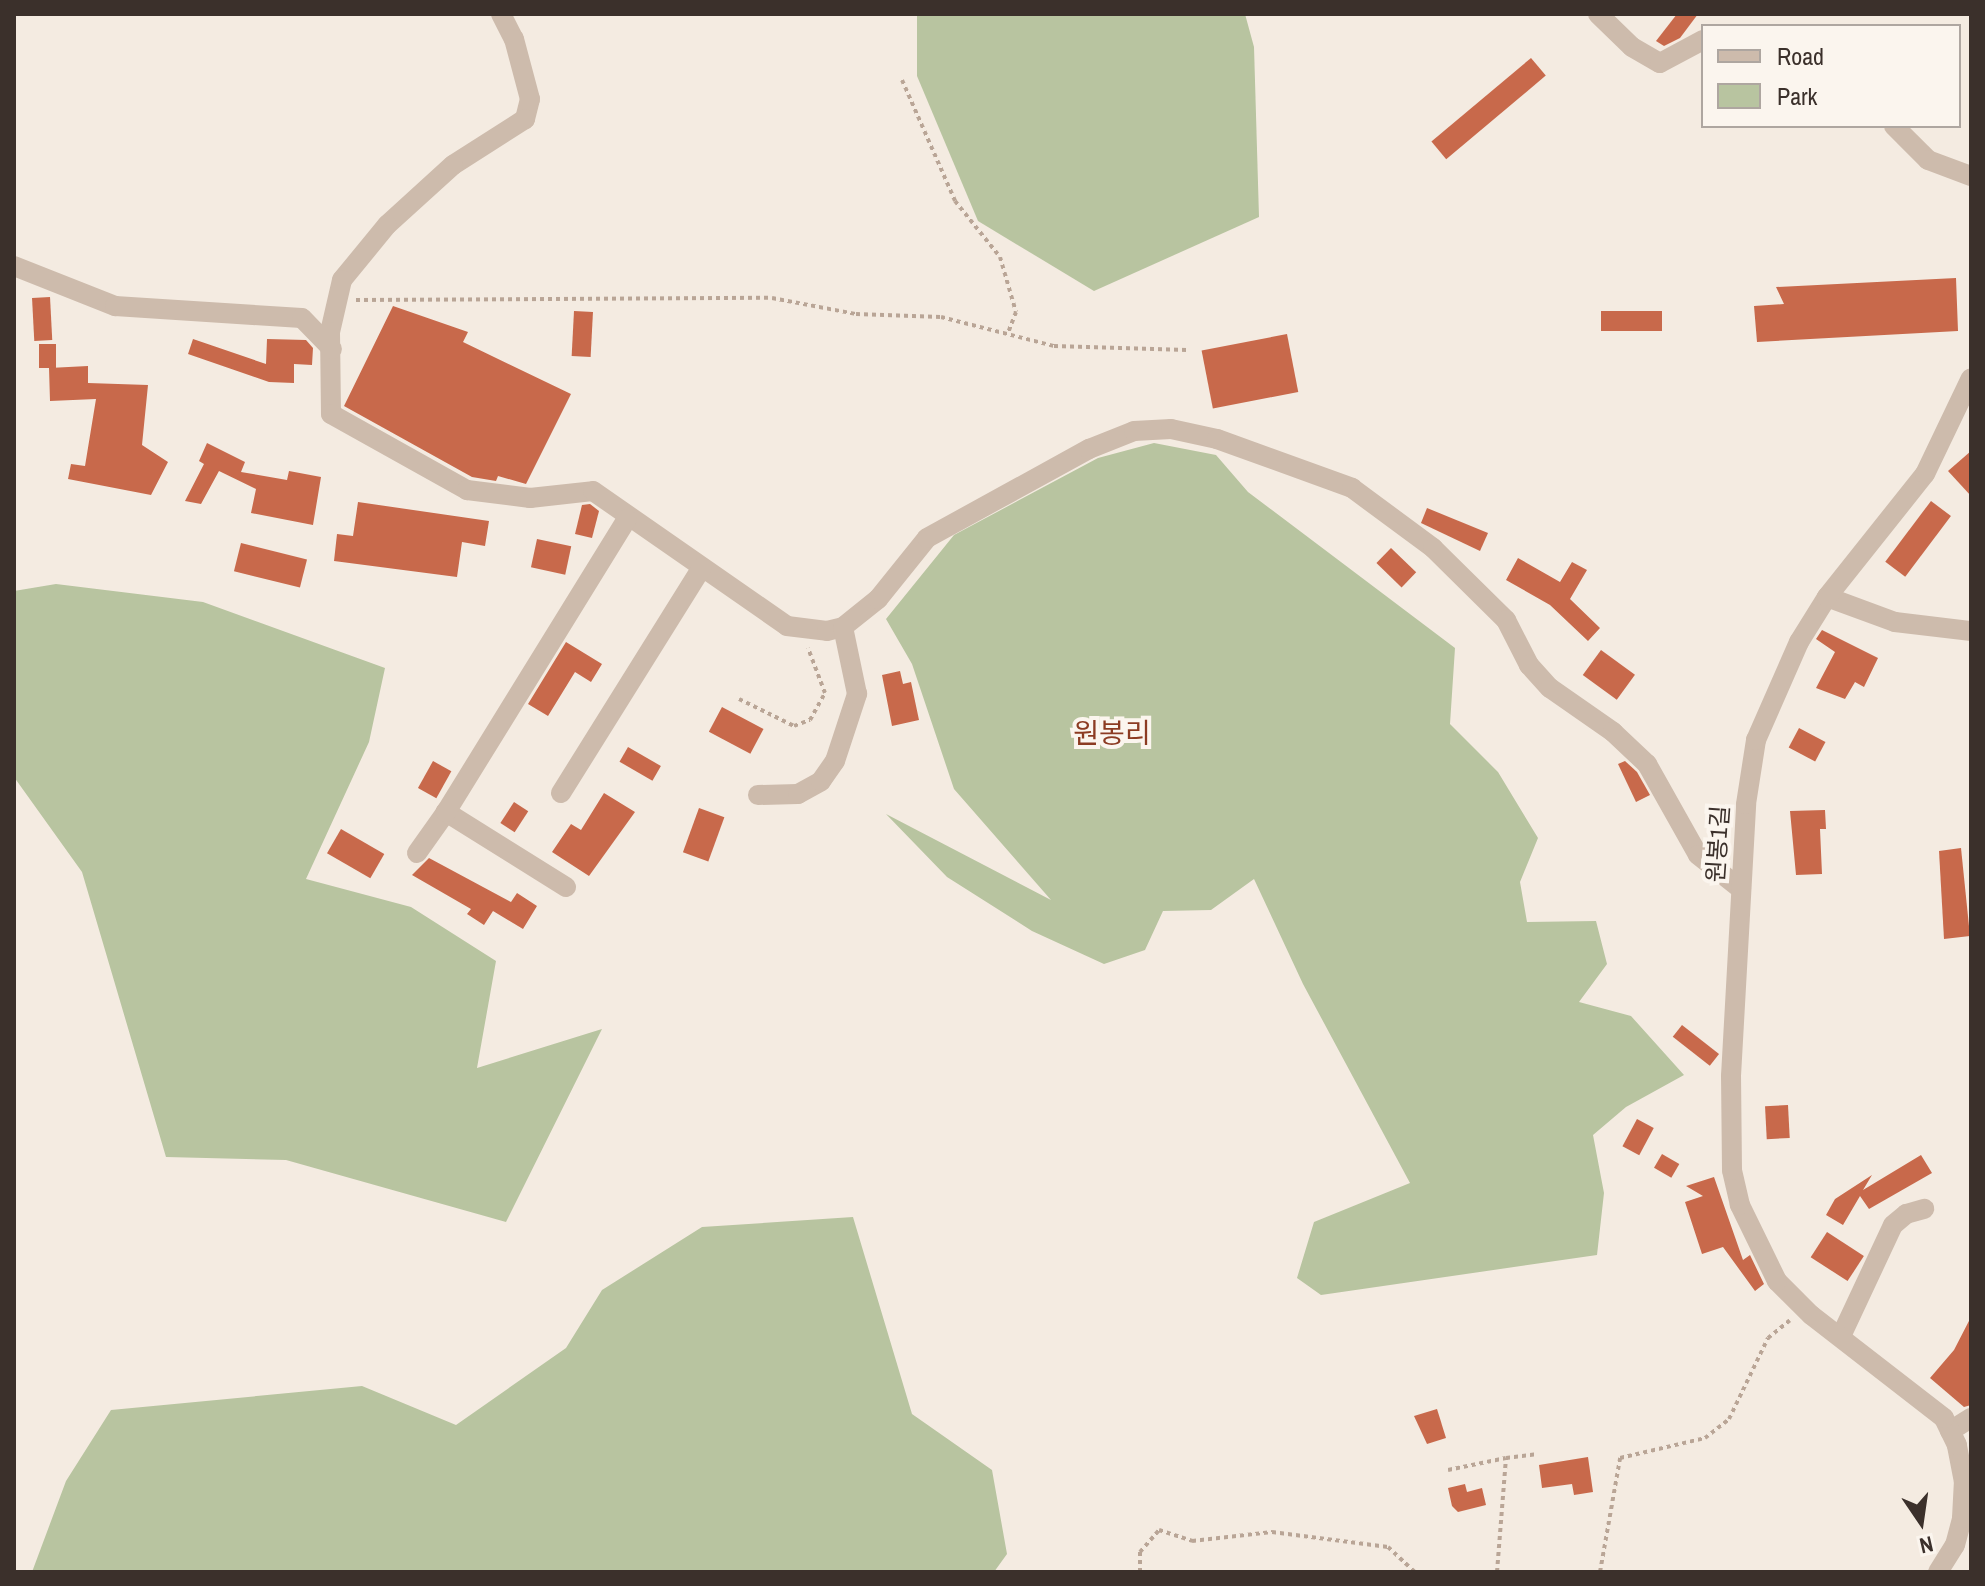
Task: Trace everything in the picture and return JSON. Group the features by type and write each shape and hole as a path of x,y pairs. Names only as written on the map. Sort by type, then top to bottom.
{"street":[{"path":"501,14 514,39 530,99 525,119 453,165 387,225 342,280 327,387 331,414 363,436 467,490 530,498 593,491 627,519 787,626 843,627 878,599 927,538 1089,449 1134,431 1171,429 1217,439 1352,488 1443,557 1506,620 1529,665 1550,688 1647,764 1698,855 1741,889"},
{"path":"1598,14 1632,47 1660,63 1701,41"},
{"path":"1896,128 1928,160 1971,176"},
{"path":"14,266 115,306 302,318 332,349"},
{"name":"원봉1길","path":"1938,1572 1965,1523 1964,1482 1944,1418 1842,1334 1805,1309 1777,1281 1758,1249 1732,1170 1741,889 1756,740 1799,642 1827,597 1925,474 1971,378"},
{"path":"417,853 446,812 627,519"},
{"path":"561,793 702,567"},
{"path":"1827,597 1895,622 1971,631"},
{"path":"758,795 798,794 821,781 835,761 857,694 843,627"},
{"path":"446,812 566,887"},
{"path":"1842,1334 1893,1225 1906,1214 1924,1209"},
{"path":"1950,1431 1971,1418"}],"path":[{"path":"902,80 955,201 1000,257 1016,312 1008,333"},
{"path":"338,301 772,298 856,314 941,317 1054,346 1187,350"},
{"path":"739,699 794,726 810,720 825,693 821,676 810,651 787,626"},
{"path":"1600,1572 1620,1458 1705,1438 1729,1419 1768,1338 1805,1309"},
{"path":"1448,1470 1538,1454"},
{"path":"1497,1572 1506,1458"},
{"path":"1140,1572 1140,1552 1159,1530 1192,1541 1272,1532 1388,1547 1415,1572"}],"green space":[{"path":"917,14 1245,14 1254,47 1259,217 1094,291 978,221 917,76"},
{"path":"1154,443 1216,455 1248,492 1455,648 1450,724 1498,772 1538,838 1520,882 1527,922 1596,921 1607,964 1579,1002 1631,1016 1684,1075 1626,1107 1593,1135 1604,1193 1597,1255 1321,1295 1297,1278 1314,1222 1410,1183 1303,984 1254,879 1211,910 1163,911 1145,950 1104,964 1032,931 947,877 886,814 1051,900 954,789 912,664 886,619 954,535 1098,458"},
{"path":"56,584 203,602 385,668 369,742 306,879 411,907 496,961 477,1068 602,1029 506,1222 286,1160 166,1157 82,872 14,777 14,591"},
{"path":"853,1217 912,1414 992,1470 1007,1554 994,1572 32,1572 66,1481 111,1410 362,1386 456,1425 566,1348 602,1290 702,1227"}],"building":[{"path":"1677,14 1698,14 1680,38 1664,46 1656,41"},
{"path":"1531,58 1546,76 1446,159 1431,142"},
{"path":"1956,278 1958,331 1757,342 1754,306 1784,304 1776,287"},
{"path":"50,297 52,340 34,341 32,298"},
{"path":"393,306 468,332 463,342 571,394 526,484 498,476 496,481 472,477 344,406"},
{"path":"574,311 593,312 591,357 572,356"},
{"path":"1601,311 1662,311 1662,331 1601,331"},
{"path":"1287,334 1298,392 1213,409 1202,351"},
{"path":"193,339 266,364 267,339 306,340 313,348 312,365 294,364 294,383 269,382 188,354"},
{"path":"39,344 56,344 56,368 39,368"},
{"path":"88,366 88,383 148,385 142,445 168,462 151,495 68,479 71,464 85,466 96,399 50,401 49,368"},
{"path":"207,443 245,462 241,472 287,480 289,471 321,477 313,525 251,513 256,489 219,471 201,504 185,501 204,464 199,461"},
{"path":"1971,451 1971,496 1948,471"},
{"path":"1931,501 1951,516 1905,577 1885,562"},
{"path":"358,502 489,521 485,546 462,542 457,577 334,561 337,534 353,536"},
{"path":"590,504 599,511 592,538 575,534 582,505"},
{"path":"1427,508 1488,533 1480,551 1421,523"},
{"path":"537,539 571,546 565,575 531,567"},
{"path":"241,543 307,559 300,588 234,571"},
{"path":"1391,548 1416,572 1402,587 1376,563"},
{"path":"1518,558 1560,582 1572,562 1587,570 1570,599 1600,628 1588,641 1550,605 1506,580"},
{"path":"1822,630 1878,658 1864,687 1855,682 1845,699 1816,688 1835,652 1816,639"},
{"path":"566,642 602,664 591,682 575,672 548,716 528,704"},
{"path":"1601,650 1635,675 1617,700 1583,675"},
{"path":"900,671 903,684 911,682 919,720 892,726 882,675"},
{"path":"722,707 763,729 750,754 709,732"},
{"path":"1799,728 1825,742 1815,762 1789,747"},
{"path":"628,747 661,766 652,781 620,762"},
{"path":"433,761 451,771 436,798 418,788"},
{"path":"1625,761 1637,772 1650,795 1636,802 1618,764"},
{"path":"604,793 635,812 589,876 552,852 571,824 581,830"},
{"path":"514,802 528,811 515,832 500,823"},
{"path":"699,808 724,817 708,861 683,852"},
{"path":"1825,810 1826,829 1820,829 1822,874 1796,875 1790,811"},
{"path":"341,829 384,854 370,878 327,853"},
{"path":"1961,848 1970,936 1944,939 1939,851"},
{"path":"429,858 511,902 517,893 537,906 523,929 493,911 484,925 467,914 471,909 412,875"},
{"path":"1682,1025 1719,1054 1710,1066 1673,1037"},
{"path":"1788,1105 1790,1138 1767,1139 1765,1106"},
{"path":"1637,1119 1654,1128 1639,1155 1622,1146"},
{"path":"1662,1154 1679,1164 1671,1178 1654,1168"},
{"path":"1921,1155 1932,1173 1869,1209 1860,1196 1843,1225 1826,1215 1835,1199 1872,1175 1863,1190"},
{"path":"1714,1177 1743,1260 1750,1255 1764,1284 1755,1291 1723,1247 1702,1254 1685,1202 1703,1196 1686,1186"},
{"path":"1827,1232 1864,1256 1848,1281 1811,1257"},
{"path":"1971,1317 1971,1405 1964,1407 1930,1378 1954,1350"},
{"path":"1437,1409 1446,1438 1427,1444 1414,1416"},
{"path":"1588,1457 1593,1492 1574,1495 1572,1484 1542,1488 1539,1465"},
{"path":"1465,1484 1467,1492 1482,1488 1486,1505 1458,1512 1452,1506 1448,1488"}],"district":[{"name":"원봉리","path":"1112,733"}]}
